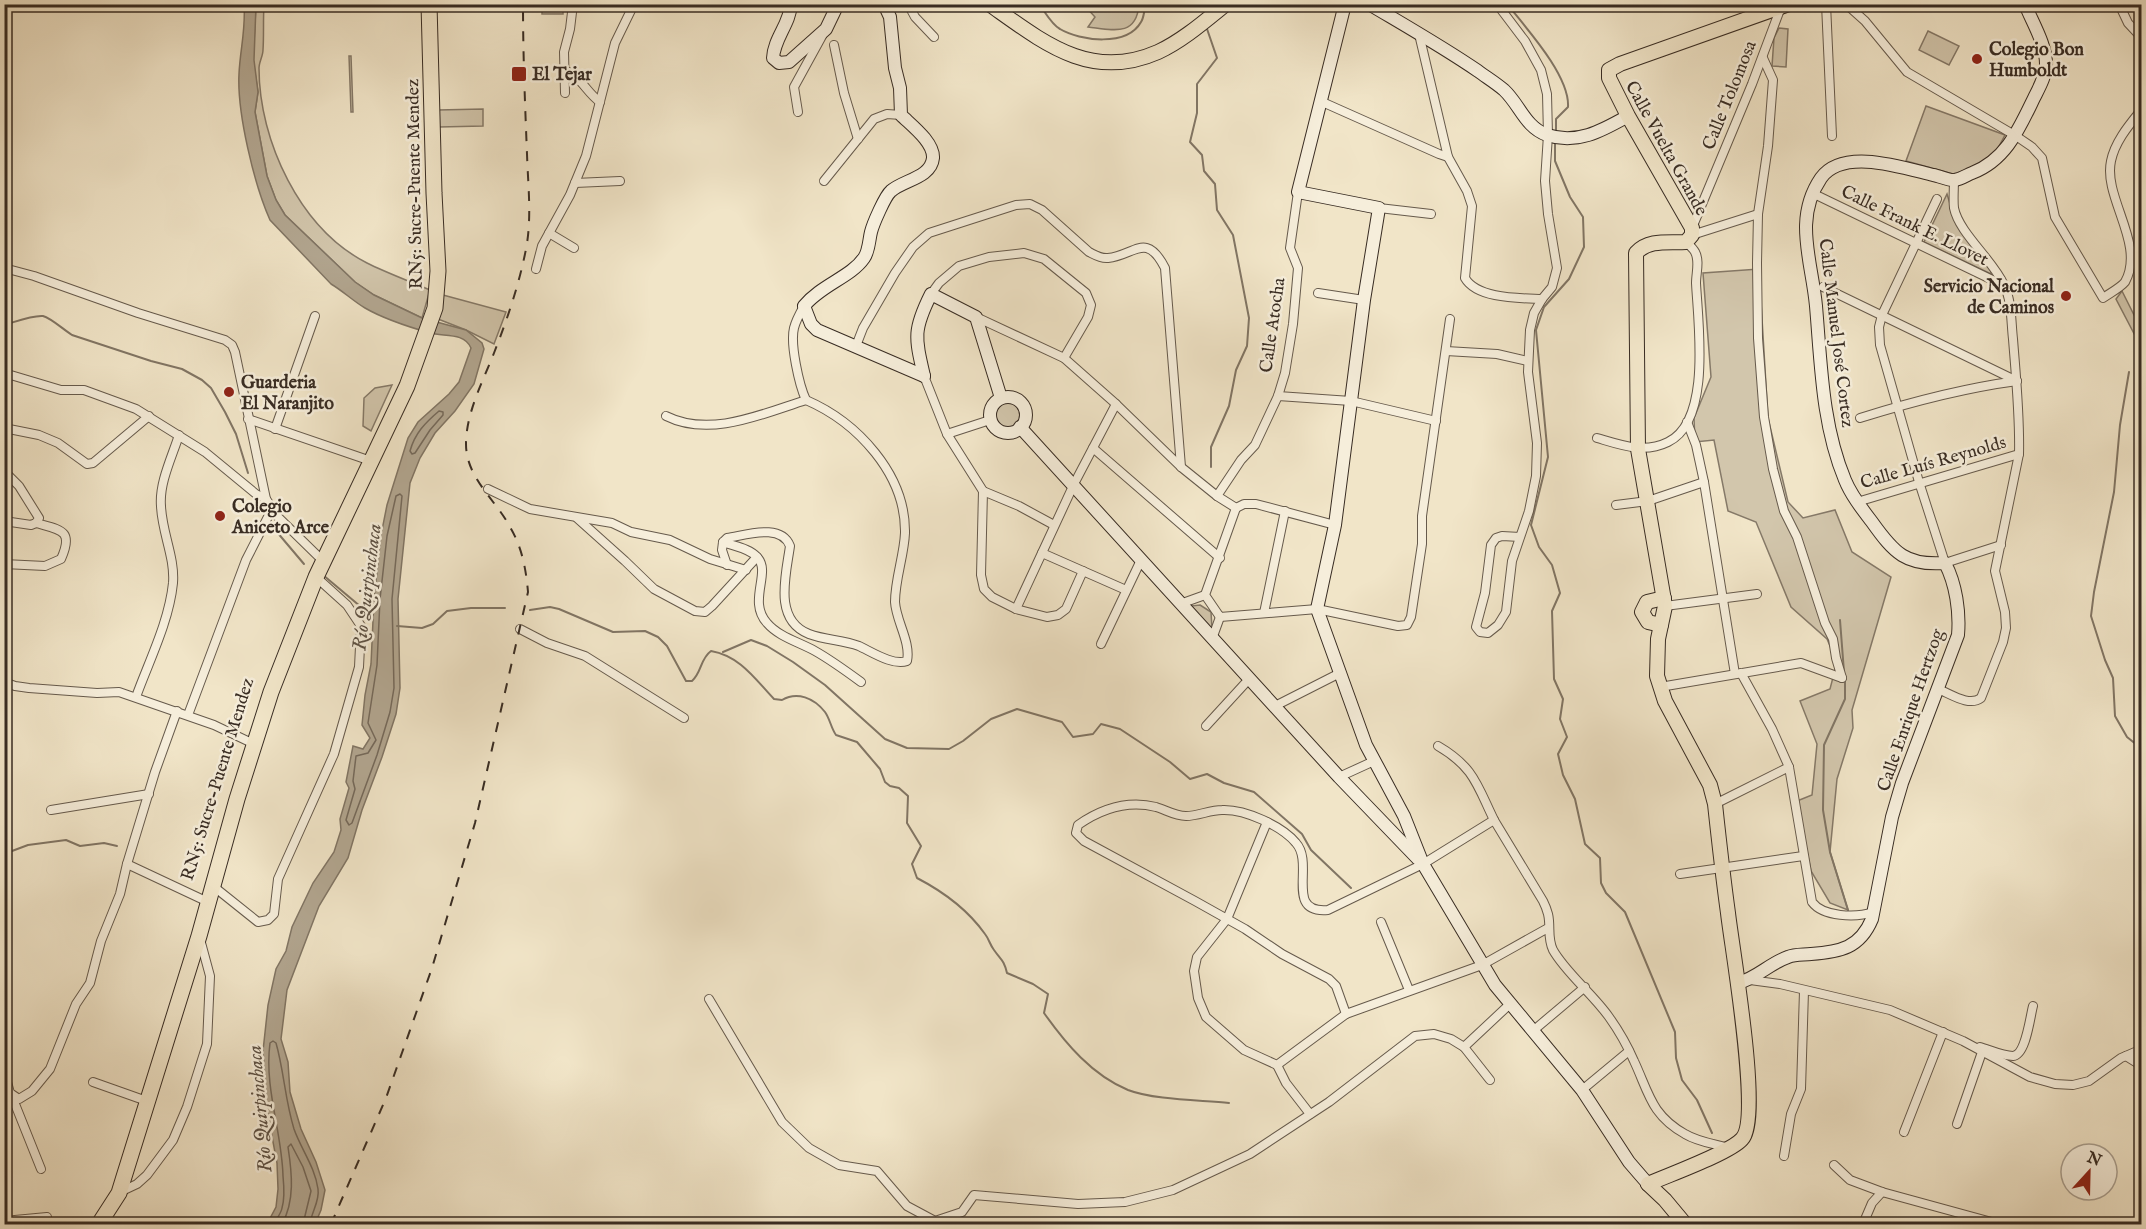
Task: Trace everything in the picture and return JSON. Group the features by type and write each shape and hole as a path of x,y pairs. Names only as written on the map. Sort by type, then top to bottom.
{"highway":[{"name":"RN5: Sucre-Puente Mendez","path":"90,1224 100,1211 117,1174 205,900 283,637 368,459 401,383 419,352 435,308 438,287 429,4"},
{"name":"RN5: Sucre-Puente Mendez","path":"99,1224 119,1192 199,936 205,900 213,885 250,743 316,577 321,558"}],"main road":[{"path":"989,4 1034,36 1078,58 1102,64 1127,62 1158,51 1190,32 1226,4"},
{"name":"Calle Vuelta Grande","path":"1690,235 1609,78 1608,70 1785,6"},
{"path":"1647,1184 1730,1148 1742,1139 1748,1130 1749,1118 1742,1006 1744,981 1722,869 1715,804 1710,785 1665,701 1657,676 1657,653 1664,602 1638,449 1636,253 1641,247 1651,243 1690,235"},
{"path":"1661,625 1648,622 1642,612 1647,602 1664,602"},
{"path":"1647,1184 1659,1207 1673,1224"},
{"path":"1647,1184 1665,1200 1685,1224"}],"street":[{"path":"565,93 564,52 573,4"},
{"path":"536,268 542,246 575,183 586,156 615,43 634,4"},
{"path":"791,4 791,12 774,49 773,58 779,63 789,62 826,29"},
{"path":"798,112 794,87 838,4"},
{"path":"806,400 801,388 793,332 796,319 814,294 858,266 866,255 872,228 890,191 921,175 932,162 933,155 929,145 901,115 900,88 895,68 890,17 884,4"},
{"path":"908,4 915,17 934,38"},
{"name":"Calle Atocha","path":"1217,496 1241,460 1255,445 1278,396 1293,324 1298,268 1290,248 1298,192 1345,4"},
{"path":"1369,4 1457,57 1504,90 1530,124 1548,135 1577,138 1597,134 1628,116"},
{"path":"1497,4 1525,41 1541,70 1547,94 1548,135 1545,181 1557,268 1552,287 1534,313 1530,330 1528,361 1538,455 1529,511 1509,575 1509,598 1506,612 1498,625 1488,633 1480,632 1476,627 1477,619 1485,593 1491,545 1496,538 1502,536 1520,537"},
{"path":"1826,4 1832,136"},
{"path":"1846,4 1865,21 1907,72 2016,136 2032,147 2042,158 2055,217 2103,298 2124,283 2131,271 2133,251 2130,235 2111,178 2110,162 2116,144 2142,109"},
{"path":"1812,193 1824,175 1841,164 1860,161 1888,164 1954,180 1980,170 2009,146 2042,82 2046,65 2043,47 2025,4"},
{"path":"2119,4 2128,23 2142,38"},
{"name":"Calle Tolomosa","path":"1690,235 1785,6"},
{"path":"1419,34 1444,156 1467,191 1472,206 1465,278 1469,286 1479,291 1542,299"},
{"path":"834,45 844,93 858,139"},
{"path":"1660,687 1801,663 1842,678 1833,639 1825,622 1797,537 1784,511 1771,459 1764,417 1758,338 1758,214 1768,146 1773,80 1763,58"},
{"path":"564,70 573,73 590,95 600,102"},
{"path":"1320,101 1444,156"},
{"path":"824,181 874,119 887,114 901,115"},
{"path":"1938,689 1969,702 1976,702 1986,689 2003,642 2006,628 2005,612 1995,571 2019,454 2019,410 2010,307 2005,286 1954,210 1954,180"},
{"path":"575,183 620,181"},
{"path":"1298,192 1379,208 1431,214"},
{"name":"Calle Frank E. Llovet","path":"1812,193 2005,286"},
{"name":"Calle Manuel José Cortez","path":"1812,193 1807,208 1806,236 1815,298 1827,421 1845,480 1857,502 1889,547 1904,558 1921,563 1946,563"},
{"name":"Calle Enrique Hertzog","path":"1744,981 1772,963 1791,955 1832,952 1849,947 1860,939 1868,927 1892,817 1902,783 1958,635 1959,617 1950,572 1919,482 1880,345 1882,315 1938,199"},
{"path":"856,346 863,328 895,273 913,247 929,233 1016,205 1030,204 1042,210 1089,252 1098,257 1107,258 1131,249 1146,248 1158,254 1165,268 1181,467"},
{"path":"1379,208 1364,300 1335,525 1317,609 1366,745 1404,816 1423,864 1495,985 1582,1090 1629,1162 1647,1184"},
{"path":"1597,438 1638,449 1667,442 1678,434 1687,422 1696,394 1699,315 1697,260 1690,235 1758,214"},
{"path":"549,233 574,248"},
{"path":"1064,358 1088,316 1091,305 1086,293 1044,259 1024,253 989,257 959,266 939,283 919,318 916,333 924,376 947,435 982,491 981,575 984,589 992,597 1016,609 1047,617 1058,615 1066,609 1083,571"},
{"path":"4,268 225,340 232,345 236,352 266,499 272,509 321,558"},
{"path":"1823,287 2017,381"},
{"path":"1318,293 1364,300"},
{"path":"931,294 1064,358 1181,467 1236,508"},
{"path":"804,306 811,324 817,330 924,376"},
{"path":"275,429 315,316"},
{"path":"976,317 1001,398"},
{"path":"1220,618 1317,609 1398,626 1407,625 1412,616 1422,544 1422,516 1450,319"},
{"path":"1446,351 1497,354 1528,361"},
{"path":"4,373 61,390 84,390 148,416 205,452 256,494 266,499"},
{"path":"1860,418 1898,406 1991,384 2017,381"},
{"path":"1278,396 1351,401 1436,421"},
{"path":"1013,397 1023,405 1026,417 1016,431 998,430 990,420 990,409 1001,398 1013,397"},
{"path":"666,416 677,422 712,426 806,400 826,409 873,450 891,475 904,511 905,534 895,600 896,613 907,649 907,661 895,662 854,644 809,634 796,626 787,614 784,594 790,546 788,539 780,533 771,532 727,538 723,542 722,550 727,565"},
{"path":"1016,609 1074,484 1116,404"},
{"path":"4,428 39,435 58,443 87,464 93,463 148,416"},
{"path":"248,419 368,459"},
{"path":"947,435 990,420"},
{"path":"1687,422 1696,445 1704,482 1723,600 1738,674 1772,729 1789,767 1812,902 1816,908 1844,916 1873,912"},
{"path":"1020,427 1339,777 1423,864"},
{"path":"136,697 166,614 173,584 173,564 160,505 162,490 179,435"},
{"path":"1093,448 1220,558"},
{"name":"Calle Luís Reynolds","path":"1857,502 2019,454"},
{"path":"4,471 19,486 37,514 39,518 36,524"},
{"path":"1616,505 1648,501 1704,482"},
{"path":"488,489 530,509 612,523 631,532 670,540 710,559 746,570"},
{"path":"982,491 1019,506 1054,525"},
{"path":"1180,604 1205,595 1236,508 1244,504 1256,504 1335,525"},
{"path":"188,715 246,560 272,509"},
{"path":"1264,613 1285,511"},
{"path":"576,518 638,572 654,589 695,611 705,612 712,606 757,557"},
{"path":"4,521 36,524 62,531 67,537 67,546 61,559 45,566 4,564"},
{"path":"723,542 748,551 761,563 762,573 757,600 759,611 766,622 779,633 814,650 861,682"},
{"path":"1946,563 2001,545"},
{"path":"1042,553 1126,590"},
{"path":"1101,644 1142,560"},
{"path":"213,885 258,922 268,920 274,915 278,879 334,754 359,667 361,626 347,605 316,577"},
{"path":"1664,602 1723,600 1757,594"},
{"path":"1205,595 1220,618"},
{"path":"1212,639 1220,618"},
{"path":"520,629 547,643 585,656 684,718"},
{"path":"1275,706 1340,673"},
{"path":"1206,726 1250,678"},
{"path":"4,682 29,688 97,693 119,692 214,725 250,743"},
{"path":"7,1092 19,1099 44,1077 50,1069 76,1004 90,983 101,941 120,894 127,864 177,711"},
{"path":"1438,746 1455,756 1470,770 1494,820 1543,901 1549,915 1548,928 1552,949 1599,1002 1618,1030 1650,1101 1662,1116 1684,1134 1697,1140 1730,1148"},
{"path":"1339,777 1374,761"},
{"path":"1715,804 1789,767"},
{"path":"51,810 149,794"},
{"path":"1346,1014 1336,986 1329,979 1282,954 1227,919 1084,841 1076,833 1078,825 1112,808 1136,803 1188,816 1221,810 1239,811 1267,822 1298,845 1303,856 1304,900 1309,908 1318,911 1328,910 1423,864 1494,820"},
{"path":"1389,827 1404,816"},
{"path":"1267,822 1227,919 1197,957 1194,971 1198,998 1206,1017 1244,1050 1277,1065 1286,1083 1310,1114"},
{"path":"1680,874 1803,856"},
{"path":"127,864 205,900"},
{"path":"1381,922 1409,990"},
{"path":"1277,1065 1346,1014 1482,965 1548,928"},
{"path":"119,1192 137,1184 147,1175 173,1140 187,1107 207,1044 210,976 199,936"},
{"path":"1744,981 1804,991 1890,1010 1963,1041 2030,1077 2055,1084 2073,1085 2089,1081 2126,1056 2142,1049"},
{"path":"1534,1030 1585,987"},
{"path":"1784,1156 1791,1114 1801,1089 1804,991"},
{"path":"709,999 782,1122 809,1148 838,1165 877,1171 908,1206 935,1221 962,1212 974,1195 1078,1204 1125,1202 1173,1190 1250,1155 1329,1102 1415,1036 1434,1034 1451,1039 1464,1047 1490,1080"},
{"path":"1464,1047 1511,1003"},
{"path":"1963,1041 2011,1056 2018,1055 2023,1049 2033,1006"},
{"path":"1904,1132 1943,1032"},
{"path":"1582,1090 1629,1051"},
{"path":"1957,1124 1982,1052"},
{"path":"2126,1056 2142,1066"},
{"path":"4,1071 7,1092 41,1169"},
{"path":"93,1082 141,1100"},
{"path":"1834,1165 1850,1180 1882,1192 1981,1222 1999,1224"},
{"path":"1863,1224 1872,1203 1882,1192"},
{"path":"4,1221 46,1217"}],"shaded area":[{"path":"256,5 264,5 263,52 259,68 266,124 288,180 303,206 343,248 367,263 430,290 422,318 374,295 355,282 285,215 276,200 267,176 255,112 258,92 253,60"},
{"path":"542,5 563,5 563,14 542,14"},
{"path":"1084,5 1139,5 1137,15 1128,27 1114,30 1088,27 1095,17"},
{"path":"1779,28 1788,29 1786,67 1772,66 1774,38"},
{"path":"1928,31 1959,46 1949,65 1919,50"},
{"path":"349,56 351,56 353,112 351,112"},
{"path":"1926,106 2005,135 1997,150 1983,161 1953,174 1906,161"},
{"path":"483,109 483,126 439,127 438,110"},
{"path":"1947,194 1953,214 1991,274 1924,242"},
{"path":"1759,269 1768,418 1788,502 1803,518 1835,510 1852,552 1891,577 1852,710 1853,728 1837,779 1830,852 1848,910 1830,903 1811,871 1797,801 1812,795 1817,744 1800,701 1830,689 1837,662 1827,639 1791,607 1756,522 1728,511 1714,440 1695,442 1694,418 1711,377 1703,273"},
{"path":"2122,291 2141,329 2141,347 2116,299"},
{"path":"443,295 506,312 494,344 438,319"},
{"path":"392,385 371,431 363,426 364,398 375,388"},
{"path":"1009,402 1018,406 1022,415 1018,424 1009,428 1000,424 996,415 1000,406"},
{"path":"1200,605 1211,612 1212,629 1191,606"}],"water":[{"path":"244,5 256,5 254,60 258,92 255,112 267,176 276,200 285,215 355,282 374,295 422,318 466,330 482,343 484,349 474,384 455,411 435,433 420,458 410,483 398,599 400,688 396,714 362,810 348,858 319,906 287,990 281,1039 288,1062 290,1092 301,1129 316,1162 325,1190 321,1210 315,1224 265,1224 276,1207 278,1189 277,1163 267,1110 263,1051 268,1005 276,969 286,951 292,927 313,883 334,852 349,788 346,782 353,746 363,749 370,738 362,725 371,664 374,599 381,535 387,505 408,438 418,422 459,382 471,348 464,339 459,337 430,333 405,325 380,316 361,305 331,284 270,220 253,168 241,108 239,74"}],"waterway":[{"path":"1039,4 1057,27 1091,39 1114,38 1134,30 1142,20 1146,4"},
{"path":"1198,4 1200,8"},
{"path":"1507,4 1536,39 1562,81 1568,107 1556,119 1556,130"},
{"path":"1206,26 1217,58 1197,84 1197,113 1190,142 1202,155 1204,171 1215,184 1217,210 1233,235 1249,318 1247,346 1236,370 1229,406 1211,447 1211,467"},
{"path":"1555,143 1555,161 1570,197 1583,217 1584,247 1569,279 1544,307 1536,330 1548,457 1531,525 1539,547 1552,565 1560,593 1552,611 1554,679 1563,699 1560,719 1567,737 1558,754 1563,775 1575,799 1585,844 1600,858 1601,883 1606,893 1625,912 1675,1032 1676,1058 1682,1080 1697,1100 1712,1133"},
{"path":"4,325 43,316 72,335 182,369 202,380 211,388 236,434 248,473"},
{"path":"2129,372 2120,425 2114,492 2091,616 2113,678 2115,716 2127,737 2142,749"},
{"path":"271,525 304,564"},
{"name":"Río Quirpinchaca","path":"323,575 373,617"},
{"path":"530,610 550,607 559,609 613,632 645,631 658,637 667,646 686,681 692,681 698,674 707,654 711,651 739,663 774,699 782,700 799,696 816,703 825,712 836,735 857,742 880,769 885,782 899,788 908,796 907,823 921,846 912,864 917,878 945,895 971,917 986,936 1007,973 1033,984 1048,994 1044,1013 1081,1058 1103,1076 1128,1090 1164,1098 1229,1103"},
{"path":"397,626 422,628 433,624 447,611 505,608"},
{"path":"1840,620 1844,672"},
{"path":"723,652 751,640 767,646 825,685 885,739 907,748 949,749 991,719 1017,709 1062,722 1073,737 1093,734 1101,724 1120,729 1170,762 1190,779 1207,774 1224,783 1254,792 1302,834 1311,850 1351,888"},
{"path":"1845,678 1845,699 1824,745 1823,810 1830,852 1848,910"},
{"path":"4,854 28,845 66,840 80,846 104,843 117,846"}],"railway":[{"path":"331,1224 386,1098 432,968 475,823 528,592 525,567 518,542 504,517 476,478 467,456 466,444 472,409 512,302 528,237 523,4"}],"place":[{"name":"Colegio Bon Humboldt","path":"1977,59"},
{"name":"El Tejar","path":"519,74"},
{"name":"Servicio Nacional de Caminos","path":"2066,296"},
{"name":"Guarderia El Naranjito","path":"229,392"},
{"name":"Colegio Aniceto Arce","path":"220,516"}]}
